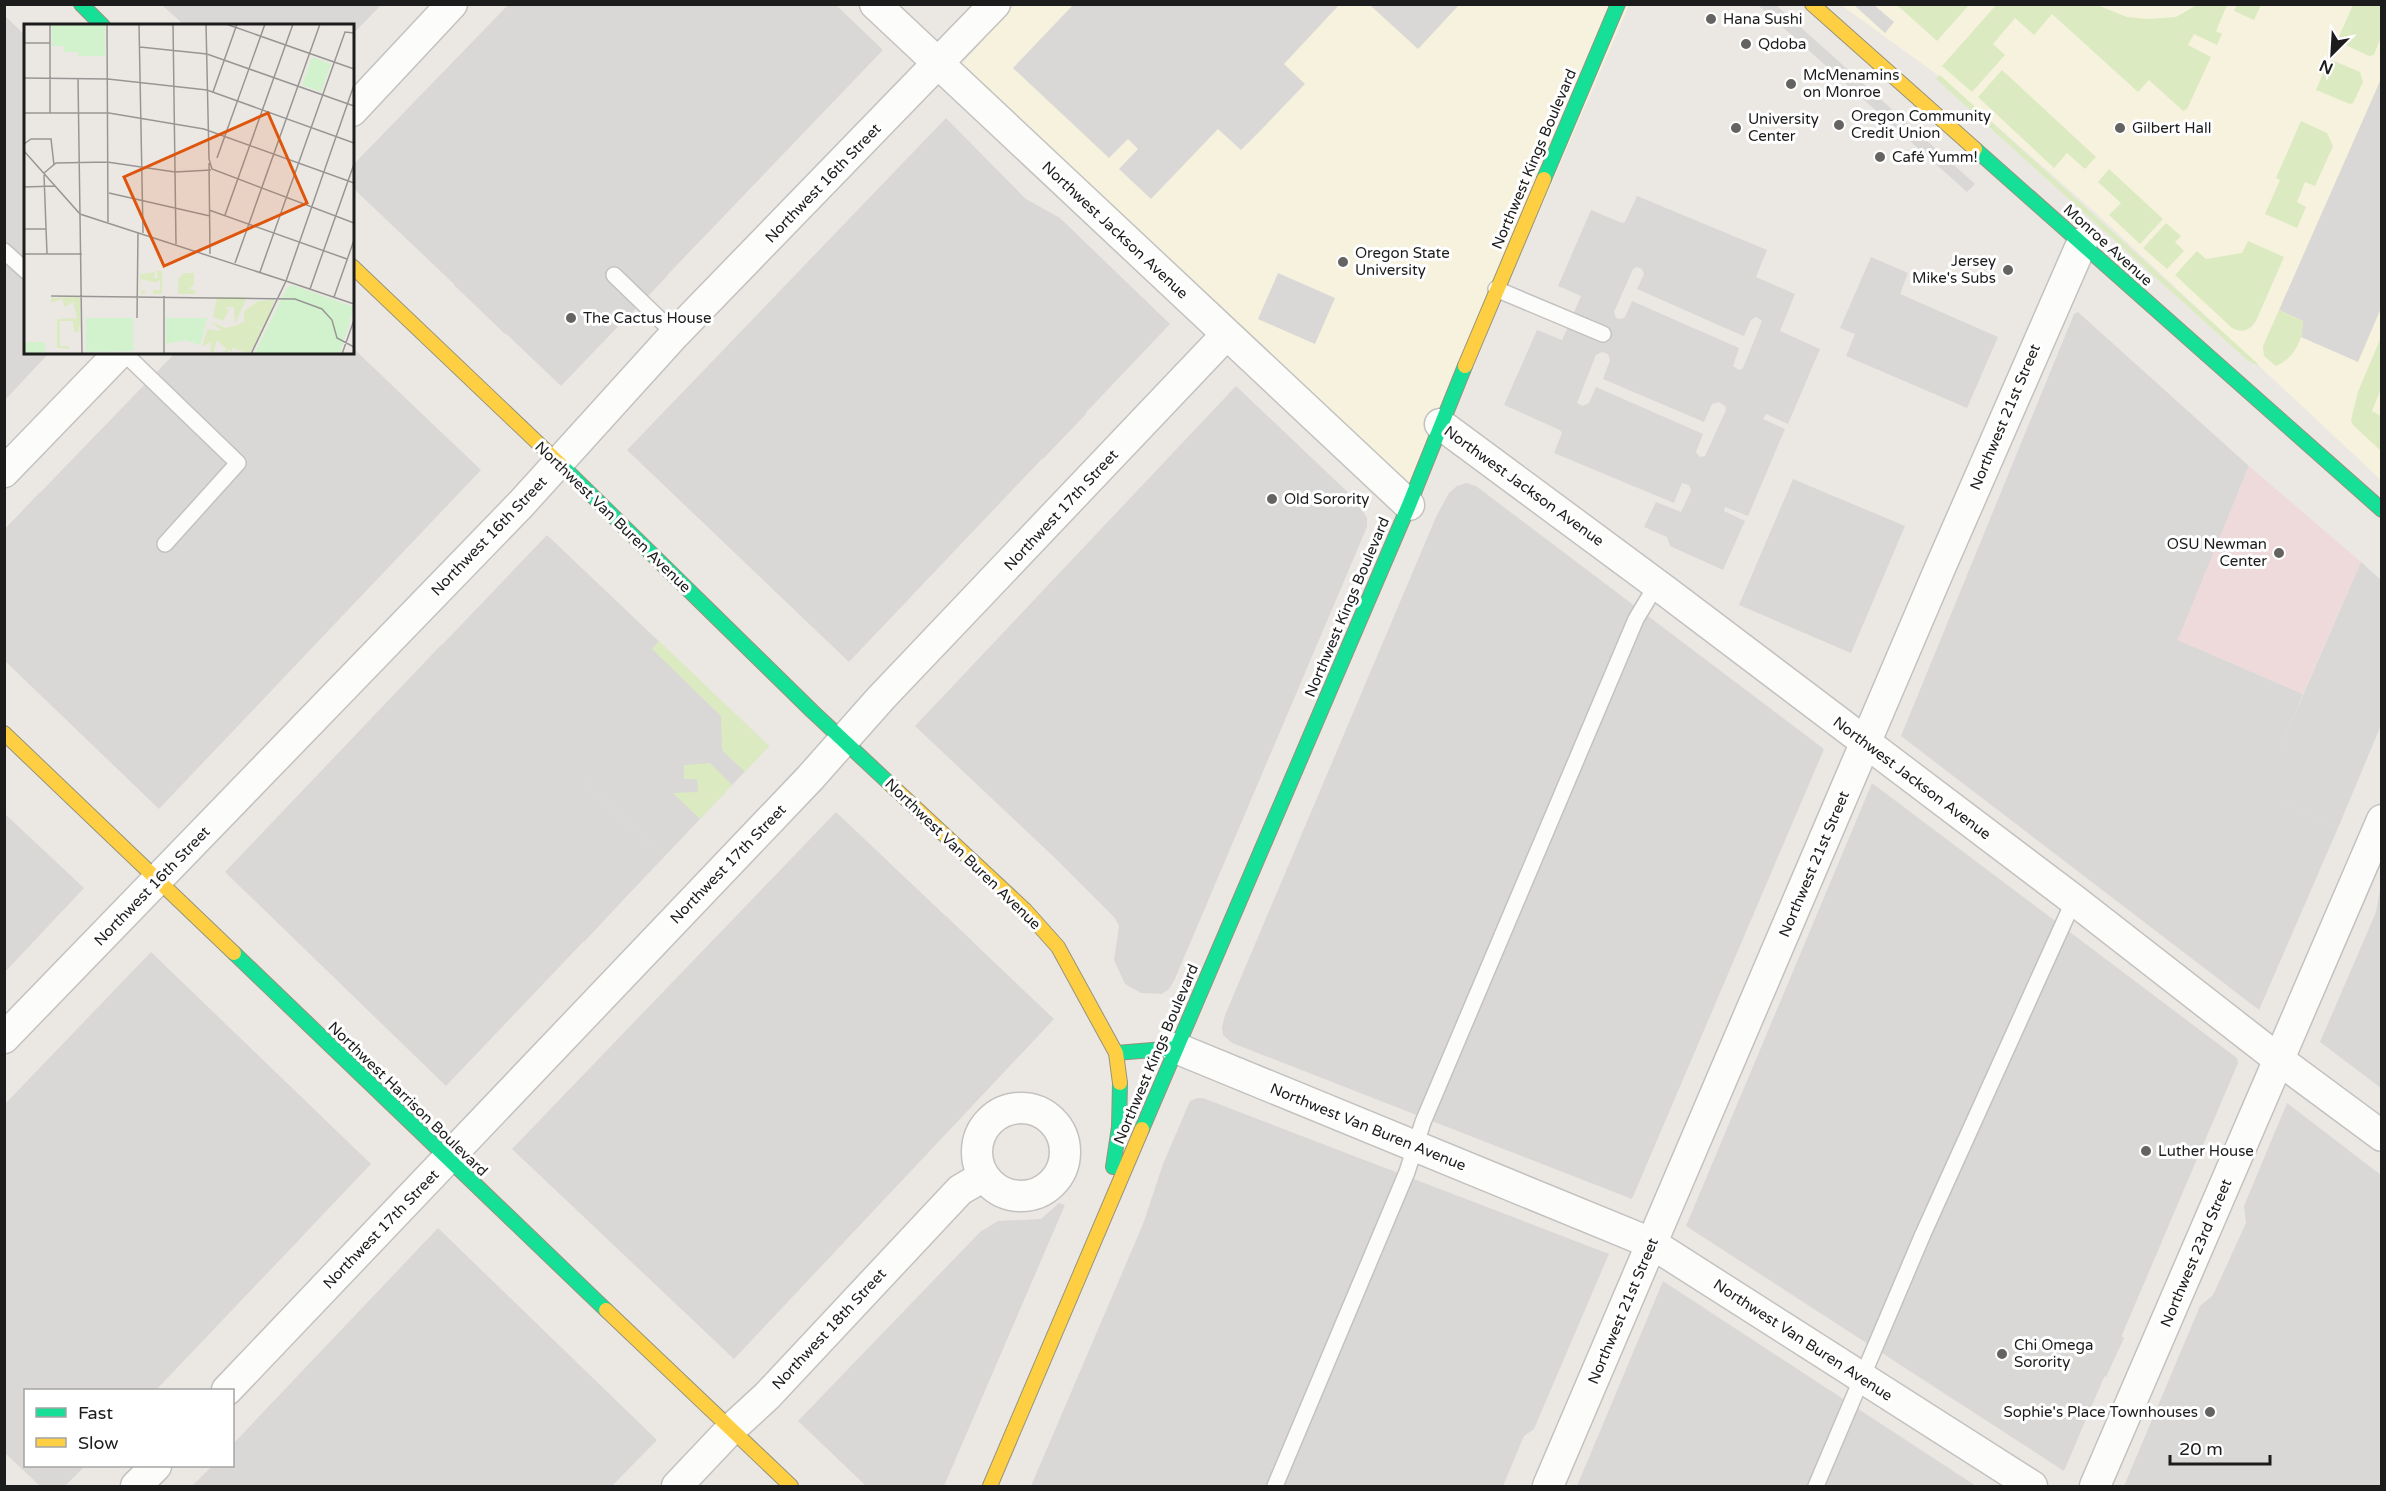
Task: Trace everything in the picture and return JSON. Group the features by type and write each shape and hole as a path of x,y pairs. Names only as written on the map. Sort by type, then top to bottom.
{"main road":[{"path":"81,4 101,24"},
{"name":"Northwest Kings Boulevard","path":"990,1486 1409,504 1496,289 1618,4"},
{"name":"Monroe Avenue","path":"1812,4 2382,510"},
{"name":"Northwest Van Buren Avenue","path":"354,268 559,463 843,741 1025,910 1053,942 1089,1001 1116,1053 1176,1048"},
{"name":"Northwest Harrison Boulevard","path":"4,732 447,1160 791,1486"},
{"name":"Northwest Kings Boulevard","path":"1103,1222 1119,1138 1120,1087 1116,1053"}],"street":[{"path":"354,109 452,4"},
{"name":"Northwest Jackson Avenue","path":"875,4 937,65 1409,504"},
{"name":"Northwest 16th Street","path":"4,1038 362,670 559,463 675,334 995,4"},
{"name":"Northwest 21st Street","path":"1548,1486 2082,243"},
{"name":"Northwest 17th Street","path":"228,1389 1226,334"},
{"path":"4,472 117,354"},
{"name":"Northwest Jackson Avenue","path":"1440,424 1657,584 2382,1136"},
{"name":"Northwest 23rd Street","path":"2095,1486 2382,820"},
{"name":"Northwest Van Buren Avenue","path":"1176,1048 1652,1243 2032,1486"},
{"name":"Northwest 18th Street","path":"677,1486 730,1430 767,1396 960,1190 984,1176"},
{"path":"136,1486 155,1467"}],"lane":[{"path":"4,251 24,269"},
{"path":"614,275 675,334"},
{"path":"1496,289 1603,334"},
{"path":"119,354 238,463 165,544"},
{"path":"1275,1486 1407,1172 1415,1146 1468,1015 1636,619 1657,584"},
{"path":"1816,1486 1923,1234 2074,900"}],"shaded area":[{"path":"1074,4 1339,5 1284,64 1305,84 1258,133 1241,150 1218,129 1151,199 1119,169 1138,149 1128,139 1109,158 1013,68"},
{"path":"162,5 381,5 354,33 354,24 183,24"},
{"path":"508,5 836,5 883,50 561,386 354,189 354,164"},
{"name":"Oregon State University","path":"1015,5 1629,5 1415,499 960,66"},
{"path":"1370,5 1459,5 1418,49"},
{"path":"1758,5 1776,5 1975,184 1967,192"},
{"path":"1841,5 2381,5 2381,480 2097,214 1942,78"},
{"path":"1854,5 1874,5 1894,22 1885,33"},
{"path":"4,15 24,34 24,354 48,354 5,400"},
{"path":"2381,79 2381,308 2358,362 2301,337 2303,321 2279,310"},
{"path":"946,118 1026,199 1060,218 1170,324 849,662 627,450"},
{"path":"4,169 16,179 24,170 24,242 5,223"},
{"path":"1637,196 1767,250 1756,277 1795,294 1780,331 1820,349 1788,424 1766,414 1763,419 1785,429 1748,516 1725,507 1724,511 1745,521 1723,570 1670,546 1667,537 1644,527 1656,502 1681,512 1691,491 1689,485 1682,483 1674,503 1554,453 1562,433 1560,430 1504,405 1537,330 1562,340 1581,296 1558,286 1591,210 1622,223 1625,222","holes":["1637,267 1642,269 1644,274 1637,289 1732,331 1744,336 1751,320 1756,317 1762,321 1743,368 1739,370 1733,366 1739,348 1632,301 1625,317 1616,318 1614,312 1633,269","1602,352 1608,354 1610,360 1603,379 1704,422 1712,404 1719,402 1725,406 1726,410 1705,456 1700,457 1696,452 1703,434 1596,387 1589,403 1583,406 1577,403 1596,355"]},
{"path":"613,223 668,275 630,315 575,262"},
{"path":"1871,257 1908,273 1900,294 1998,337 1967,408 1846,356 1855,334 1840,328"},
{"path":"478,260 529,309 505,334 454,285"},
{"path":"1278,273 1335,298 1315,344 1258,319"},
{"path":"2078,312 2249,466 2178,640 2303,694 2261,794 2338,828 2259,1010 1901,736 2074,314"},
{"path":"354,349 481,470 159,809 5,661 4,530 174,354 354,354"},
{"path":"1046,385 1069,406 1073,402 1086,414 1043,459 1024,451 1027,448 1008,430 1014,423 1009,419 1027,397 1037,386 1041,390"},
{"path":"1236,386 1355,499 1367,518 1367,527 1174,981 1162,994 1141,993 1125,984 1114,960 1119,926 1114,917 915,726"},
{"path":"2150,388 2197,427 2174,454 2144,523 2086,498 2118,425"},
{"path":"229,447 262,479 176,569 143,538"},
{"path":"2249,466 2361,562 2303,694 2178,640"},
{"path":"1793,479 1905,526 1851,653 1739,605"},
{"path":"1466,483 1476,486 1824,749 1632,1199 1232,1043 1223,1035 1225,1015 1436,517 1449,493 1457,486"},
{"path":"40,492 93,542 31,608 5,582 5,529"},
{"path":"547,535 769,746 664,857 441,646"},
{"path":"2361,562 2381,580 2381,725 2338,828 2260,794"},
{"path":"441,645 664,857 446,1086 225,872"},
{"path":"1073,670 1124,717 1070,774 1019,727"},
{"path":"551,759 575,782 538,821 550,832 546,837 573,862 578,858 622,901 584,942 576,934 577,931 555,911 560,906 555,901 566,889 520,846 476,892 449,867"},
{"path":"1483,770 1543,796 1508,876 1448,850"},
{"path":"1872,783 2237,1058 2238,1063 2064,1471 1686,1226"},
{"path":"836,812 1054,1019 734,1359 512,1149"},
{"path":"4,813 84,888 5,972 4,972"},
{"path":"2251,817 2324,851 2265,990 2250,993 2209,961 2204,924"},
{"path":"2116,832 2141,843 2140,846 2179,863 2181,859 2203,869 2180,923 2118,896 2124,882 2099,871"},
{"path":"1553,846 1613,873 1601,900 1541,874"},
{"path":"2381,884 2381,1088 2320,1042 2376,912"},
{"path":"945,915 972,941 931,986 1012,1062 994,1082 885,980"},
{"path":"151,952 371,1164 157,1389 24,1389 24,1467 84,1467 65,1486 40,1486 5,1453 4,1105"},
{"path":"1507,953 1535,966 1519,1003 1564,1022 1545,1064 1473,1033"},
{"path":"1661,1022 1700,1039 1672,1103 1633,1085"},
{"path":"1203,1098 1609,1254 1534,1429 1524,1436 1503,1486 1031,1486 1143,1224 1163,1164 1190,1101"},
{"path":"1615,1103 1656,1120 1628,1187 1587,1170"},
{"path":"2287,1103 2381,1175 2381,1486 2124,1486 2200,1306 2213,1295 2246,1223 2244,1206"},
{"path":"193,1136 300,1239 264,1276 157,1173"},
{"path":"834,1146 880,1189 838,1234 792,1191"},
{"path":"1183,1169 1272,1204 1259,1237 1170,1203"},
{"path":"1059,1203 1065,1205 944,1486 866,1486 798,1421 980,1232 998,1221 1041,1219"},
{"path":"1483,1210 1515,1224 1490,1287 1457,1274"},
{"path":"438,1228 657,1440 612,1486 192,1486 211,1467 234,1467 234,1443"},
{"path":"1944,1234 1975,1255 1983,1244 2124,1338 2106,1377 1956,1277 1918,1331 1903,1321"},
{"path":"1301,1259 1337,1274 1307,1348 1270,1333"},
{"path":"1663,1281 1976,1486 1577,1486"},
{"path":"1340,1361 1372,1374 1348,1431 1316,1417"},
{"path":"855,1366 885,1394 849,1432 819,1403"},
{"path":"1487,1431 1519,1445 1503,1484 1471,1470"}],"green space":[{"path":"1997,4 2097,5 2127,17 2148,19 2176,17 2197,5 2227,5 2216,31 2222,34 2217,45 2194,34 2188,45 2211,57 2187,109 2183,111 2149,80 2138,92 2052,14 2034,35 2015,18 1993,44 2005,55 1972,92 1942,66"},
{"path":"2237,4 2261,5 2254,20 2234,11"},
{"path":"1897,5 1969,5 1937,41"},
{"path":"2353,5 2381,5 2381,37 2374,55 2369,56 2337,41"},
{"path":"2329,59 2360,72 2363,82 2353,103 2350,104 2316,90"},
{"path":"2002,70 2096,157 2085,169 2067,153 2054,168 1978,97"},
{"path":"1940,75 2259,366 2247,360 1936,79"},
{"path":"2301,121 2327,133 2333,146 2315,186 2305,182 2297,202 2306,207 2297,228 2265,214 2280,180 2276,178"},
{"path":"2109,169 2163,219 2140,244 2109,215 2121,203 2098,182"},
{"path":"2166,223 2181,236 2175,242 2184,251 2167,269 2143,248"},
{"path":"2248,241 2284,257 2256,321 2243,331 2232,328 2175,275 2197,251 2206,259 2242,253"},
{"path":"2279,310 2303,321 2297,347 2283,363 2276,366 2264,356 2263,346"},
{"path":"2381,337 2381,389 2372,411 2381,416 2381,451 2353,425 2351,420 2358,392"},
{"path":"659,641 769,746 745,772 722,750 721,716 652,649"},
{"path":"710,763 732,785 700,819 673,793 698,792 697,779 684,779 684,765"}],"traffic: fast":[{"path":"81,4 101,24"},
{"path":"1544,179 1618,4"},
{"path":"1975,149 2382,510"},
{"path":"1142,1129 1409,505 1465,366"},
{"path":"562,466 812,711 891,785"},
{"path":"234,953 606,1310"},
{"path":"1116,1053 1176,1048"},
{"path":"1113,1167 1119,1127 1120,1083"}],"traffic: slow":[{"path":"1812,4 1975,149"},
{"path":"1465,366 1544,179"},
{"path":"354,268 562,466"},
{"path":"4,733 234,953"},
{"path":"891,785 1025,910 1058,947 1116,1053 1120,1083"},
{"path":"990,1486 1142,1129"},
{"path":"606,1310 791,1486"}],"place":[{"name":"Hana Sushi","path":"1711,19"},
{"name":"Qdoba","path":"1746,44"},
{"name":"McMenamins on Monroe","path":"1791,84"},
{"name":"Oregon Community Credit Union","path":"1839,125"},
{"name":"University Center","path":"1736,128"},
{"name":"Gilbert Hall","path":"2120,128"},
{"name":"Café Yumm!","path":"1880,157"},
{"name":"Oregon State University","path":"1343,262"},
{"name":"Jersey Mike's Subs","path":"2008,270"},
{"name":"The Cactus House","path":"571,318"},
{"name":"Old Sorority","path":"1272,499"},
{"name":"OSU Newman Center","path":"2279,553"},
{"name":"Luther House","path":"2146,1151"},
{"name":"Chi Omega Sorority","path":"2002,1354"},
{"name":"Sophie's Place Townhouses","path":"2210,1412"}]}
